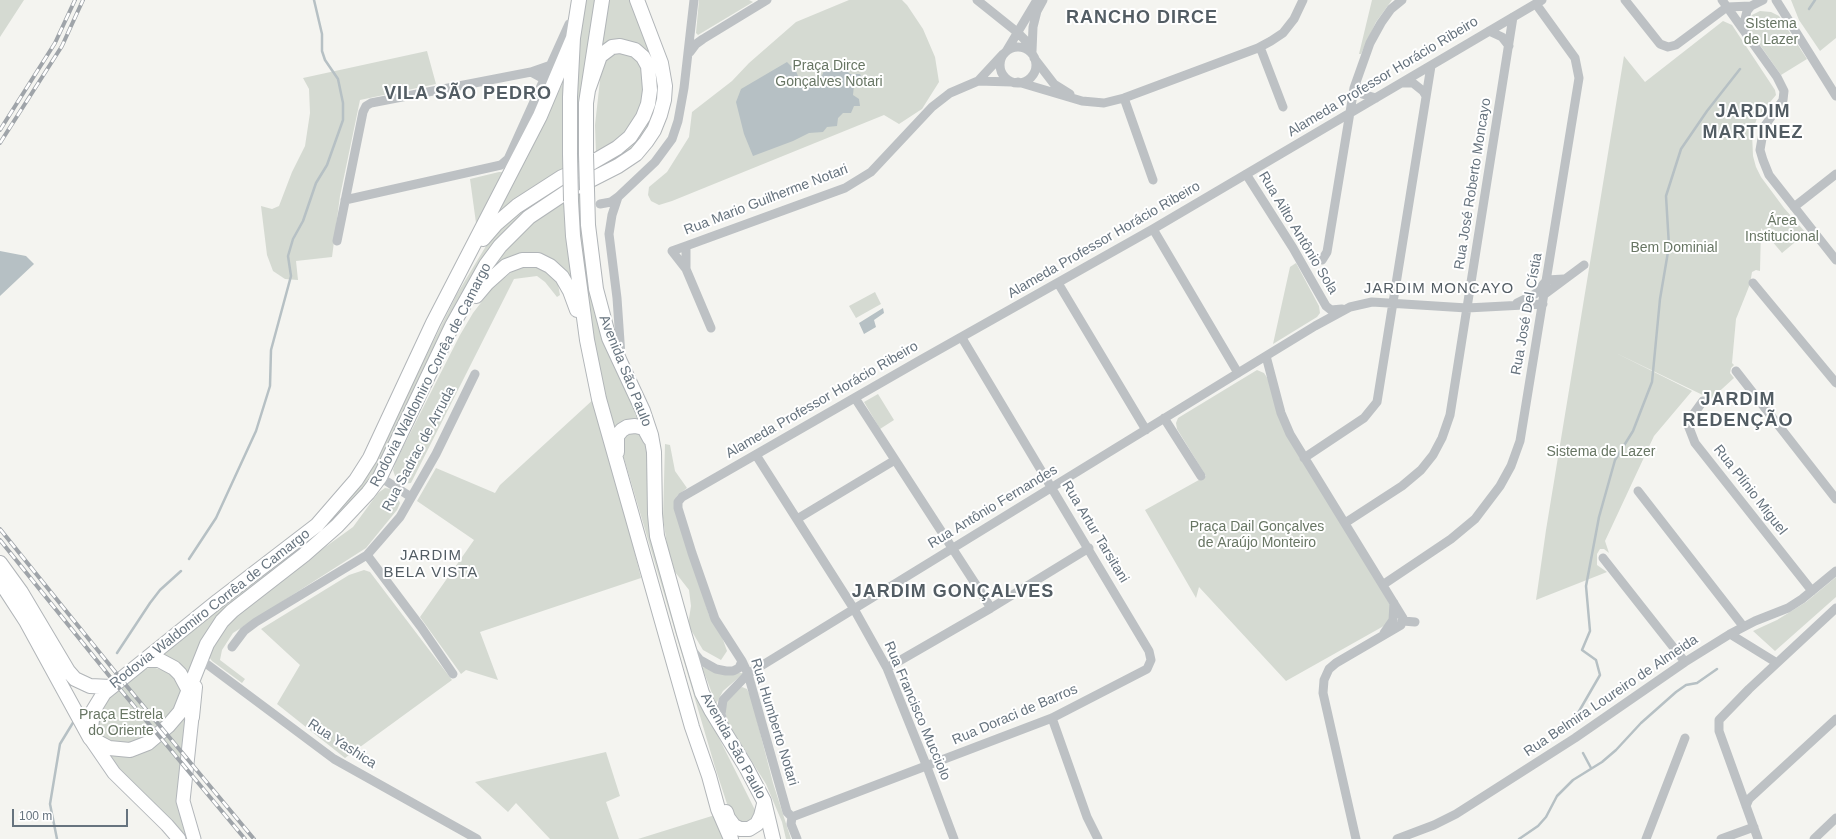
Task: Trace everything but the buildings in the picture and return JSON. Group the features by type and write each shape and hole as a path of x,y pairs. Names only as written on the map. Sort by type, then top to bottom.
{"main road":[{"name":"Avenida São Paulo","path":"602,0 588,90 585,122 585,190 596,289 609,338 643,410 654,452 655,514 657,536 702,693 710,710 727,735 764,801 773,839"},
{"name":"Rodovia Waldomiro Corrêa de Camargo","path":"572,30 540,116 403,384 370,458 344,496 317,525 111,687 95,706 91,720 90,738 103,746 116,750 130,750 142,746 168,726 177,716 200,659 211,637 222,621 337,526 356,507 380,477 452,326 486,265 500,246 529,216 565,192 585,190 636,154 650,136 660,115 664,100 664,74 636,0"},
{"name":"Avenida São Paulo","path":"578,4 572,30 570,97 571,201 573,236 587,340 599,399 698,744 718,809 731,839"},
{"name":"Rodovia Waldomiro Corrêa de Camargo","path":"465,261 496,224 517,206 566,174 581,169 617,148 630,137 637,129 648,104 650,90 648,66 643,57 634,50 620,46 612,47 600,56 588,90"},
{"path":"452,326 487,283 506,266 522,260 538,260 550,266 562,277 568,286 587,340"},
{"path":"622,478 616,443 617,436 622,430 635,426 644,428 649,435 654,452"},
{"path":"0,563 22,592 68,671 75,679 90,686 111,687"},
{"path":"0,581 26,621 90,738 114,773 167,825 179,839"},
{"path":"194,839 183,801 200,659"},
{"path":"145,660 159,660 174,668 180,674 188,689 192,717"},
{"path":"698,744 706,751 728,818 734,826 744,829 757,824 762,816 764,801"}],"street":[{"path":"600,204 611,202 618,197 655,162 672,139 678,120 689,53 694,0"},
{"path":"689,53 692,47 703,39 767,0"},
{"path":"977,0 1017,32 1054,84 1066,92 1104,103"},
{"name":"Rua Mario Guilherme Notari","path":"1037,0 1000,60 1001,72 1005,77 1016,82 1082,101 1104,103 1124,98 1260,48 1283,33 1294,19 1303,0"},
{"path":"1016,82 1031,76 1035,67 1032,53 1035,20 1044,0"},
{"path":"1322,260 1327,252 1349,114 1356,84 1370,43 1384,18 1402,0"},
{"path":"1625,0 1660,44 1668,47 1676,45 1725,4 1751,6 1763,0"},
{"path":"1776,0 1836,96"},
{"name":"Alameda Professor Horácio Ribeiro","path":"678,502 682,497 713,478 1153,229 1539,2"},
{"name":"Rua José Del Cístia","path":"1384,584 1451,540 1475,519 1500,486 1511,466 1520,441 1579,78 1575,58 1539,2"},
{"path":"1725,4 1779,80 1784,91 1783,100 1764,127 1760,150 1769,175 1836,260"},
{"path":"1746,34 1744,23 1751,6"},
{"name":"Rua José Roberto Moncayo","path":"1345,523 1402,486 1421,470 1433,455 1442,438 1450,415 1509,46 1512,17"},
{"path":"345,200 501,165 508,159 550,65 572,30"},
{"path":"1489,32 1502,37 1509,46"},
{"path":"1005,52 1020,47 1032,53"},
{"path":"1260,48 1283,108"},
{"name":"Rua Mario Guilherme Notari","path":"686,269 672,251 845,188 871,172 938,103 950,93 978,81 1005,52"},
{"path":"336,241 363,112 366,106 371,103 531,72 550,65"},
{"path":"1304,458 1364,418 1377,402 1431,66"},
{"path":"531,72 544,79"},
{"name":"Rua Mario Guilherme Notari","path":"978,81 1016,82"},
{"path":"1403,82 1413,83 1423,91 1426,96"},
{"path":"1356,84 1362,94 1376,98"},
{"path":"1124,98 1152,180"},
{"name":"Rua Ailto Antônio Sola","path":"1246,174 1293,248 1326,306"},
{"path":"1794,207 1836,174"},
{"path":"585,190 612,215"},
{"path":"618,197 612,215 610,245 617,298 621,358 624,371"},
{"path":"1153,229 1238,373"},
{"path":"686,246 686,269 711,328"},
{"path":"1545,294 1584,265"},
{"path":"1549,268 1554,274 1564,279"},
{"path":"1547,280 1564,279"},
{"name":"Rua Antônio Fernandes","path":"1512,305 1535,294 1547,280"},
{"path":"1058,283 1146,430"},
{"path":"1753,283 1836,383"},
{"name":"Rua Antônio Fernandes","path":"1326,306 1331,310 1372,302 1467,308 1543,304"},
{"name":"Rua Antônio Fernandes","path":"1315,326 1325,314 1326,306"},
{"name":"Rua Antônio Fernandes","path":"727,735 721,714 723,700 748,674 952,547 1052,488 1315,326 1350,307"},
{"name":"Rua Artur Tarsitani","path":"962,338 1149,650 1151,660"},
{"path":"1266,356 1281,413 1290,434 1394,602 1408,619 1401,625 1336,663 1329,670 1324,680 1323,693 1356,839"},
{"path":"1736,371 1836,499"},
{"name":"Rua Sadrac de Arruda","path":"232,647 244,631 256,622 367,555 400,517 436,454 475,374"},
{"path":"855,398 991,608"},
{"name":"Rua Plínio Miguel","path":"1704,401 1690,419 1688,425 1689,432 1695,443 1812,591"},
{"path":"1164,418 1201,476"},
{"name":"Rua Francisco Mucciolo","path":"756,455 854,609 886,668 927,767 954,839"},
{"path":"797,519 895,460"},
{"path":"380,477 411,497"},
{"path":"1638,491 1743,626"},
{"name":"Rua Humberto Notari","path":"678,502 680,518 715,619 742,661 748,674 774,748 787,812 792,817 791,824 796,839"},
{"path":"886,668 991,608 1089,548"},
{"path":"367,555 421,627 453,674"},
{"path":"1603,558 1685,662"},
{"name":"Rua Belmira Loureiro de Almeida","path":"1397,839 1434,825 1456,814 1575,738 1685,662 1730,634 1743,626 1788,608 1836,571"},
{"path":"1382,636 1393,620 1395,611 1394,602"},
{"path":"1758,839 1719,731 1719,720 1722,714 1836,608"},
{"path":"684,634 694,654 708,665 716,669 733,671 739,668 742,661"},
{"path":"1730,634 1777,663"},
{"name":"Rua Yashica","path":"200,659 334,759 478,839"},
{"name":"Rua Doraci de Barros","path":"792,817 927,767 1052,718 1147,669 1151,660"},
{"path":"1052,718 1087,817 1098,839"},
{"path":"1746,806 1749,799 1836,719"},
{"path":"1646,839 1686,738"},
{"path":"1814,839 1836,818"},
{"path":"1721,839 1754,827"}],"green space":[{"path":"0,0 24,0 0,37"},
{"path":"584,0 597,0 581,164 575,165 574,98"},
{"path":"609,0 631,0 660,74 659,107 638,145 598,174 598,165 636,137 650,58 601,50"},
{"path":"699,0 749,0 753,2 698,35 696,33"},
{"name":"Praça Dirce Gonçalves Notari","path":"849,0 902,0 907,5 923,29 935,57 939,82 922,109 899,124 884,115 672,201 659,205 651,201 648,195 649,187 667,172 689,137 692,112 732,81 749,63 796,22"},
{"path":"1372,0 1392,0 1376,22 1361,54 1359,54"},
{"path":"1791,0 1836,0 1836,38 1820,51 1799,20"},
{"name":"SIstema de Lazer","path":"1760,11 1771,12 1779,16 1807,59 1781,75 1748,28 1749,20 1752,15"},
{"path":"1723,21 1732,25 1775,90 1776,95 1757,118 1752,133 1753,156 1761,177 1784,208 1806,233 1782,253 1761,228 1760,271 1756,270 1752,272 1750,284 1736,319 1732,363 1734,365 1731,368 1730,373 1734,378 1711,399 1616,353 1692,391 1654,436 1605,541 1609,553 1604,549 1600,549 1597,554 1597,565 1607,572 1536,600 1546,530 1624,56 1645,82"},
{"path":"621,50 643,62 647,91 630,133 596,154 595,125 601,71 607,56"},
{"path":"427,51 436,84 360,100 340,196 332,257 296,261 298,280 285,279 273,271 267,255 261,206 272,209 279,206 292,172 305,146 310,113 309,89 303,78"},
{"path":"566,76 565,172 488,231 537,136"},
{"path":"503,172 503,178 483,220 476,223 470,179"},
{"path":"563,180 563,189 516,224 386,455 359,497 305,550 300,544 338,511 352,496 365,478 457,294 486,246 514,216"},
{"path":"583,187 589,273 645,426 612,434 596,361 583,270 576,191"},
{"path":"567,200 578,296 535,254 478,290 493,266 517,238 544,213"},
{"path":"1296,263 1319,306 1320,313 1317,317 1273,344 1290,267"},
{"path":"539,266 557,279 560,295 557,297 545,282 537,276 514,279 411,483 402,484 395,476 393,470 396,461 460,335 473,313 493,287 518,267"},
{"path":"875,292 881,304 856,318 849,306"},
{"name":"Praça Dail Gonçalves de Araújo Monteiro","path":"1257,370 1264,373 1268,379 1281,421 1398,618 1286,681 1199,587 1196,598 1145,510 1206,476 1177,429 1176,423 1178,418"},
{"path":"878,394 894,420 880,429 864,402"},
{"path":"596,397 641,578 480,632 498,680 466,670 461,674 420,617 474,540 417,501 436,468 495,493 500,485"},
{"path":"632,431 646,436 651,487 702,704 757,814 751,821 739,822 730,813 715,767 621,448 623,437"},
{"path":"665,444 670,445 675,471 687,488 677,496 675,503 709,615 721,634 727,651 721,660 703,650 688,625 691,606 689,590 675,572 667,545 663,518"},
{"path":"385,488 391,489 396,494 400,503 397,510 366,548 233,633 222,650 220,660 245,679 242,683 212,661 209,657 216,640 230,620 274,584 353,527 378,493"},
{"path":"296,547 300,554 234,604 190,678 161,653"},
{"path":"364,570 370,572 452,680 345,758 277,704 300,665 261,629 349,575"},
{"path":"1836,577 1836,597 1775,651 1753,631 1777,620 1806,602"},
{"name":"Praça Estrela do Oriente","path":"152,667 172,673 180,688 180,698 177,707 149,737 119,747 101,736 97,730 101,703 143,670"},
{"path":"702,667 725,673 744,673 723,691 716,704"},
{"path":"742,687 747,689 751,697 773,783 791,839 786,839 782,822 766,784 728,723 725,712 727,700 735,689"},
{"path":"185,712 191,839 183,839 124,778 105,752 116,755"},
{"path":"606,752 620,796 606,802 619,839 550,839 516,803 508,812 475,782"},
{"path":"715,815 725,839 638,839"}],"shaded area":[{"path":"787,62 796,71 801,84 820,80 824,71 835,68 845,69 850,74 860,74 863,80 854,85 853,95 859,99 860,106 854,106 851,113 843,113 838,118 837,126 827,127 823,132 809,133 793,141 753,156 744,134 736,102 741,89"},
{"path":"0,251 26,256 34,264 0,296"},
{"path":"883,308 884,313 874,320 876,327 864,334 859,323"}],"waterway":[{"path":"189,559 216,518 256,431 270,386 271,350 291,276 288,256 293,239 303,221 316,183 327,165 343,120 343,103 338,79 325,60 322,51 322,34 314,0"},
{"path":"1809,9 1815,0"},
{"path":"1578,713 1600,675 1596,660 1582,650 1590,631 1586,586 1599,517 1615,460 1633,431 1652,382 1660,299 1669,246 1666,196 1681,149 1707,111 1740,69"},
{"path":"117,653 160,590 181,571"},
{"path":"1519,839 1538,826 1546,817 1557,796 1573,780 1602,762 1616,750 1641,723 1676,692 1686,685 1697,683 1717,669"},
{"path":"57,839 50,804 60,744 74,721"},
{"path":"1583,753 1591,768"}],"railway":[{"path":"0,130 55,43 75,0"},
{"path":"0,143 62,46 83,0"},
{"path":"0,529 125,684 254,839"},
{"path":"0,540 119,688 245,839"}],"district":[{"name":"RANCHO DIRCE","path":"1142,18"},
{"name":"VILA SÃO PEDRO","path":"468,94"},
{"name":"JARDIM MARTINEZ","path":"1753,122"},
{"name":"JARDIM MONCAYO","path":"1439,289"},
{"name":"JARDIM REDENÇÃO","path":"1738,410"},
{"name":"JARDIM BELA VISTA","path":"431,564"},
{"name":"JARDIM GONÇALVES","path":"953,592"}],"park label":[{"name":"Área Institucional","path":"1782,230"},
{"name":"Bem Dominial","path":"1674,248"},
{"name":"Sistema de Lazer","path":"1601,452"}]}
